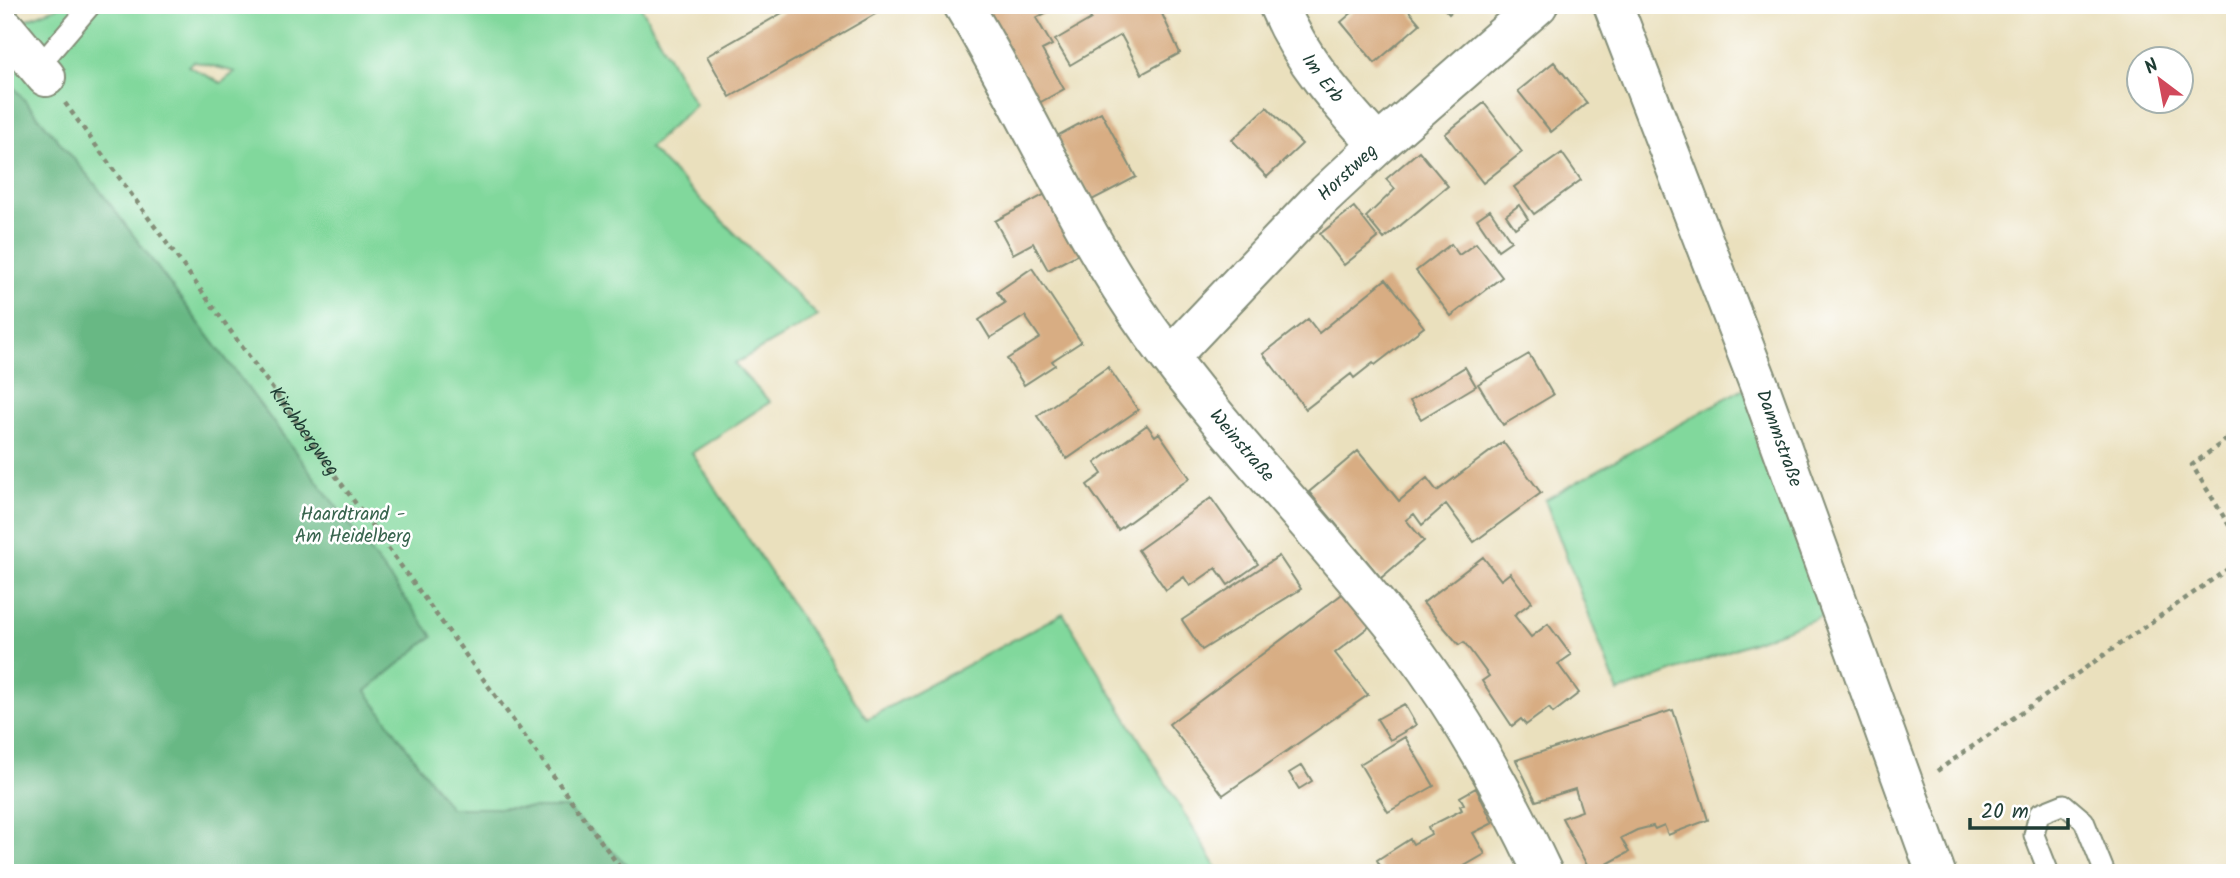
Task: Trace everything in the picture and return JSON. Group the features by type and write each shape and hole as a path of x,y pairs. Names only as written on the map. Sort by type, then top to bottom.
{"street":[{"name":"Weinstraße","path":"963,5 1026,113 1087,231 1119,285 1170,357 1406,642 1480,752 1543,873"},
{"name":"Im Erb","path":"1278,5 1302,53 1326,87 1378,145"},
{"name":"Horstweg","path":"1170,357 1317,202 1538,5"},
{"name":"Dammstraße","path":"1613,5 1765,402 1936,873"},
{"path":"5,28 42,72"}],"lane":[{"path":"42,72 91,5"},
{"path":"2049,873 2034,835 2039,814 2064,804 2084,821 2105,873"}],"path":[{"name":"Kirchbergweg","path":"42,72 624,873"},
{"path":"2235,433 2192,465 2235,535"},
{"path":"1906,789 1963,757 2235,564"}],"green space":[{"name":"Haardtrand - Am Heidelberg","path":"63,5 640,5 695,105 649,148 818,316 734,364 770,402 692,453 867,719 1063,613 1220,873 5,873 5,28","holes":["193,61 235,72 221,83 188,66"]},
{"path":"5,77 95,184 433,636 366,691 450,808 566,808 636,873 5,873"},
{"path":"1744,388 1823,616 1618,692 1545,500"}],"building":[{"path":"796,5 891,5 730,97 707,56"},
{"path":"982,5 1048,5 1051,10 1036,18 1052,45 1042,50 1064,89 1039,103"},
{"path":"1083,5 1158,5 1180,53 1142,74 1121,35 1070,65 1055,40 1091,19"},
{"path":"1361,5 1404,5 1420,24 1375,63 1341,22"},
{"path":"1441,5 1459,5 1449,14"},
{"path":"1554,62 1587,103 1551,132 1518,91"},
{"path":"1484,103 1522,152 1483,183 1445,134"},
{"path":"1267,107 1302,144 1267,177 1232,140"},
{"path":"1101,112 1136,177 1092,200 1057,136"},
{"path":"1419,151 1448,186 1384,239 1366,217 1395,189 1386,179"},
{"path":"1562,153 1581,180 1534,214 1514,187"},
{"path":"1049,192 1082,252 1048,270 1033,243 1013,254 995,221"},
{"path":"1519,205 1528,219 1515,228 1506,215"},
{"path":"1354,207 1378,238 1344,265 1320,234"},
{"path":"1490,210 1511,241 1498,250 1477,219"},
{"path":"1476,243 1502,277 1451,316 1416,271 1451,244 1459,255"},
{"path":"1032,268 1081,342 1052,361 1055,365 1024,385 1007,359 1040,338 1025,316 990,338 979,320 1005,303 997,292"},
{"path":"1386,279 1424,327 1375,365 1373,363 1354,378 1351,374 1306,409 1263,354 1308,319 1319,333"},
{"path":"1529,354 1553,395 1503,425 1478,384"},
{"path":"1108,367 1138,410 1067,459 1037,416"},
{"path":"1465,367 1476,386 1421,419 1410,401"},
{"path":"1147,425 1155,436 1159,433 1190,478 1118,530 1087,485 1102,474 1095,463"},
{"path":"1503,442 1541,493 1474,542 1446,504 1422,525 1414,514 1406,520 1424,541 1381,578 1309,492 1358,451 1399,501 1427,478 1437,491"},
{"path":"1211,498 1258,564 1228,585 1216,568 1190,586 1184,577 1166,590 1138,550"},
{"path":"1279,556 1301,589 1202,650 1182,620"},
{"path":"1483,557 1501,580 1510,573 1532,602 1514,615 1531,637 1548,624 1571,655 1558,664 1579,693 1553,713 1549,708 1526,725 1521,719 1512,726 1482,681 1489,676 1464,642 1459,645 1423,603"},
{"path":"1345,592 1370,626 1335,653 1368,695 1223,795 1169,724"},
{"path":"1404,704 1416,725 1390,740 1377,719"},
{"path":"1673,710 1708,820 1668,835 1664,825 1655,829 1653,826 1637,830 1621,838 1629,852 1591,873 1562,818 1582,811 1575,789 1536,801 1516,760"},
{"path":"1405,737 1434,786 1388,812 1360,764"},
{"path":"1302,765 1312,781 1299,789 1289,773"},
{"path":"1476,788 1493,823 1473,833 1485,854 1452,873 1426,873 1424,869 1418,873 1384,873 1377,860 1410,839 1413,844 1431,834 1428,827 1462,810 1460,806 1464,804 1460,797"}]}
